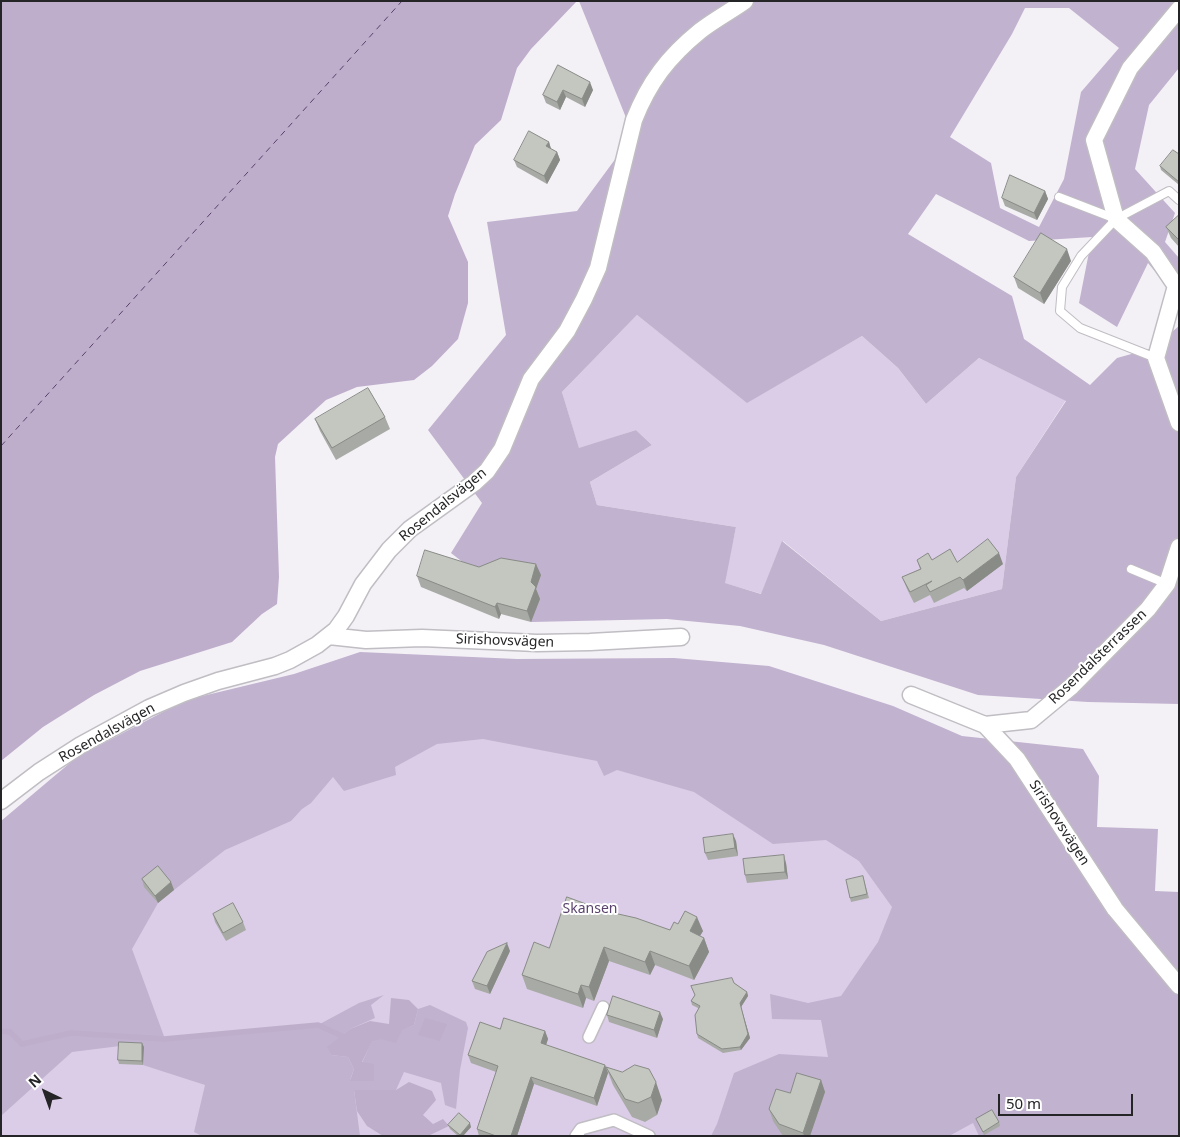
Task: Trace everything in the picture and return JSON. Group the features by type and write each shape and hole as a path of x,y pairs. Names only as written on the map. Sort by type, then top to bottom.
{"street":[{"name":"Rosendalsvägen","path":"1,801 39,772 81,744 149,708 193,690 290,660 317,645 329,636 346,616 363,584 389,550 422,519 474,483 487,471 500,454 531,379 567,331 598,268 634,120 643,97 654,78 682,47 701,30 745,1"},
{"path":"1179,9 1130,68 1094,140 1116,218 1153,252 1176,286 1156,358 1179,423"},
{"name":"Rosendalsterrassen","path":"985,725 1031,720 1079,679 1148,609 1167,584 1179,547"},
{"name":"Sirishovsvägen","path":"329,636 366,640 422,638 537,642 590,642 681,637"},
{"name":"Sirishovsvägen","path":"911,695 985,725 1017,759 1115,909 1179,986"},
{"path":"589,1037 603,1007"},
{"path":"576,1136 581,1128 614,1120 649,1136"}],"lane":[{"path":"1156,358 1080,328 1060,311 1062,287 1081,256 1116,218 1169,191 1179,200"},
{"path":"1059,197 1116,218"},
{"path":"1131,569 1167,584"}],"green space":[{"path":"637,315 747,402 862,336 898,368 926,404 979,358 1066,400 1016,477 1002,589 881,621 783,541 762,594 724,583 736,527 597,505 590,482 652,445 636,430 579,449 562,392"},
{"name":"Skansen","path":"711,682 1179,1136 1,1136 1,988 128,808"}],"shaded area":[{"path":"1,1 577,1 531,49 517,68 501,120 475,145 455,194 448,216 468,262 468,303 458,339 432,366 414,380 357,387 326,400 278,444 275,457 279,577 277,604 262,614 232,642 140,671 94,695 43,727 1,761"},
{"path":"579,1 1179,1 1179,68 1149,105 1135,169 1175,213 1165,242 1179,258 1179,300 1148,263 1117,327 1079,303 1092,237 1029,241 936,194 908,234 1012,296 1024,339 1090,385 1117,358 1153,348 1179,326 1179,704 1088,702 978,695 824,645 740,626 667,619 531,622 483,578 451,553 482,503 428,430 506,335 487,222 577,211 633,135","holes":["1025,8 1069,8 1119,48 1081,92 1064,179 1039,227 1000,208 991,163 950,137 1012,34","637,315 747,403 862,336 898,368 926,404 979,358 1066,401 1016,477 1002,589 881,621 782,541 761,594 725,583 736,527 597,505 590,482 652,445 636,430 579,448 562,392"]},
{"path":"360,652 517,659 674,658 769,666 893,706 962,736 1083,749 1099,776 1097,827 1158,829 1155,891 1179,892 1179,1136 979,1136 973,1123 949,1136 711,1136 717,1124 734,1073 779,1054 828,1057 821,1020 772,1019 770,994 808,1003 841,996 878,942 892,907 859,861 826,840 773,844 694,792 617,770 604,776 597,761 483,739 437,744 395,767 396,775 344,791 333,777 311,803 302,809 291,821 225,850 174,890 161,874 145,887 158,903 132,949 165,1039 318,1025 359,1003 384,995 371,1005 375,1018 350,1029 328,1047 331,1055 348,1057 354,1069 350,1080 362,1063 372,1040 414,1025 418,1009 430,1005 466,1022 468,1028 460,1070 456,1109 445,1105 441,1083 404,1072 396,1090 354,1090 360,1136 202,1136 194,1132 205,1085 143,1065 144,1047 120,1046 72,1052 2,1115 1,1121 1,821 77,757 186,700 294,674"},
{"path":"391,998 409,1000 418,1009 414,1025 402,1030 396,1043 381,1039 372,1041 362,1062 374,1064 374,1081 350,1081 354,1069 348,1057 331,1055 327,1047 350,1029 370,1021 389,1024"},
{"path":"425,1018 447,1024 440,1041 418,1035"},
{"path":"409,1082 432,1091 436,1100 423,1115 433,1124 443,1119 449,1126 428,1136 383,1136 367,1126 357,1111 354,1090 396,1090"}],"building":[{"path":"558,65 590,82 582,99 563,90 557,102 543,95"},
{"path":"529,131 549,142 546,146 557,152 544,176 514,160"},
{"path":"1173,150 1179,154 1179,182 1160,166"},
{"path":"1010,175 1045,191 1034,213 1002,198"},
{"path":"1179,215 1179,240 1166,227"},
{"path":"1041,233 1067,249 1040,293 1014,277"},
{"path":"368,388 385,417 332,448 315,419"},
{"path":"988,539 999,553 963,580 960,577 930,592 926,585 932,581 910,592 902,577 921,569 917,560 928,553 932,560 950,549 957,562"},
{"path":"425,550 479,567 501,558 536,564 531,582 536,587 527,611 497,603 495,607 417,576"},
{"path":"733,834 735,848 705,853 703,838"},
{"path":"784,855 785,872 745,875 743,859"},
{"path":"158,866 171,882 155,896 142,879"},
{"path":"863,876 867,894 850,898 846,880"},
{"path":"567,897 605,911 636,918 670,930 674,922 678,924 685,911 697,917 690,931 704,938 689,966 650,951 645,962 604,947 589,987 581,985 578,994 522,975 534,942 549,948"},
{"path":"233,903 243,922 223,933 213,914"},
{"path":"507,943 487,986 472,981 487,952"},
{"path":"732,978 734,983 747,992 740,1003 748,1034 740,1047 722,1049 697,1034 695,1015 700,1006 691,1001 695,995 691,986"},
{"path":"613,996 660,1012 654,1030 607,1015"},
{"path":"504,1018 545,1031 541,1043 605,1065 594,1098 531,1077 511,1136 496,1136 477,1129 498,1066 468,1055 480,1022 500,1029"},
{"path":"119,1042 142,1043 142,1061 118,1060"},
{"path":"635,1065 649,1069 656,1082 651,1097 638,1103 625,1099 606,1067 622,1072"},
{"path":"797,1073 821,1080 803,1133 779,1124 769,1109 776,1089 790,1093"},
{"path":"992,1110 999,1122 983,1132 976,1119"},
{"path":"459,1113 470,1123 460,1135 448,1125"}],"waterway":[{"path":"1,1031 10,1032 22,1044 71,1033 164,1039 318,1025 342,1036"}],"ferry route":[{"path":"1,446 402,1"}]}
